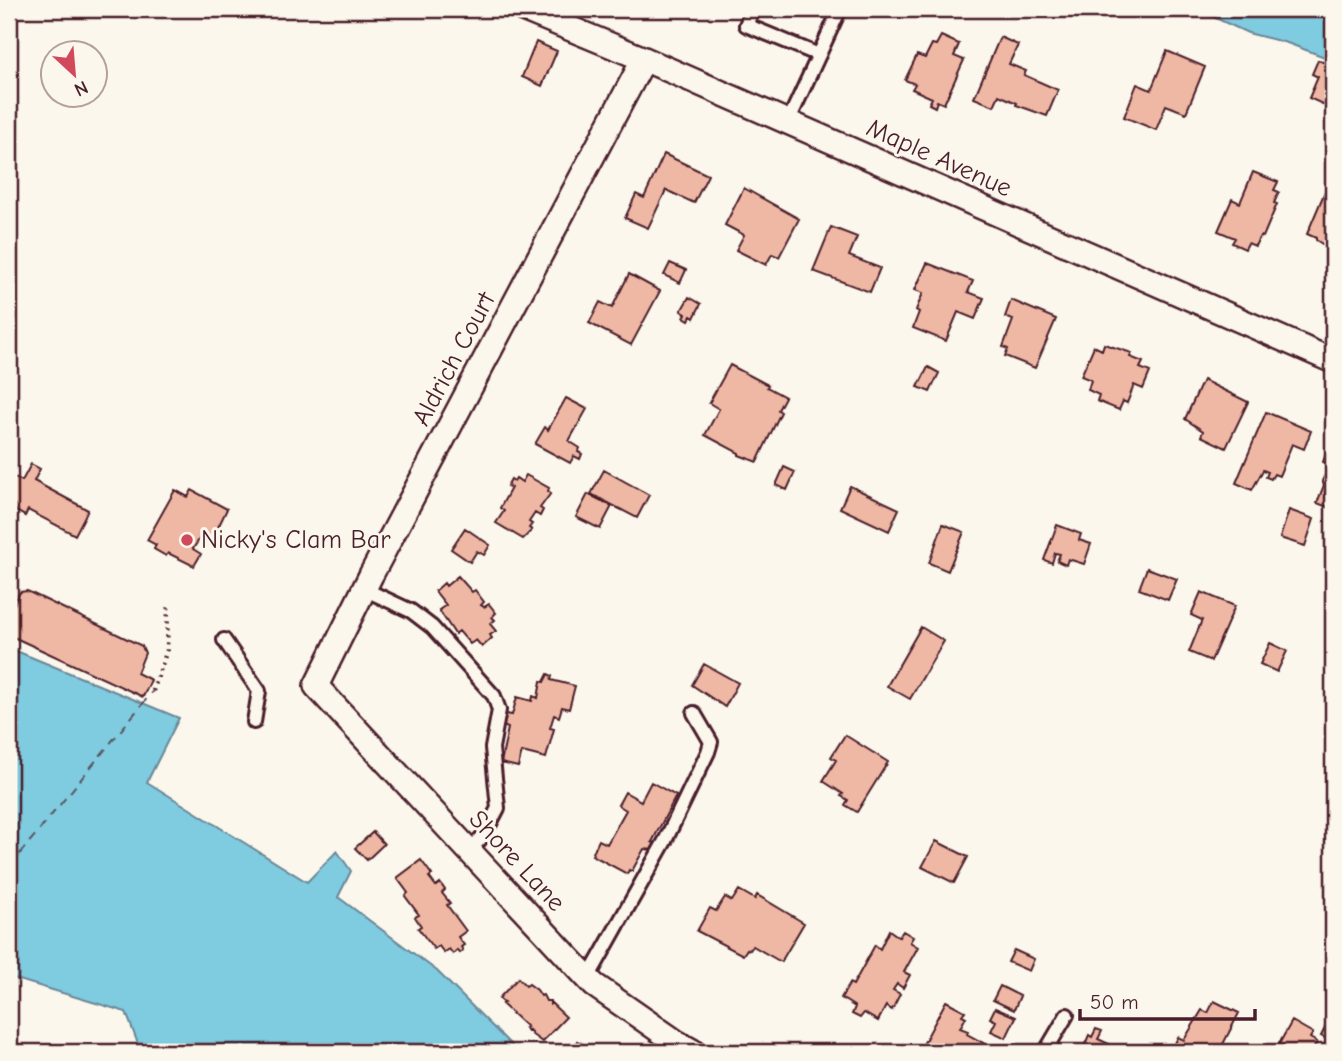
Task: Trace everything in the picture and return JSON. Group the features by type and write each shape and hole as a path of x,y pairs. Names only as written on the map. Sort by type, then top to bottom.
{"street":[{"name":"Maple Avenue","path":"523,9 644,59 1333,361"},
{"name":"Aldrich Court","path":"316,686 364,589 644,59"},
{"name":"Shore Lane","path":"316,686 594,985 694,1052"}],"lane":[{"path":"753,9 746,26 819,55"},
{"path":"788,122 840,9"},
{"path":"364,589 411,611 432,627 494,696 499,710 492,748 498,808 484,835 469,851"},
{"path":"224,640 259,691 254,722"},
{"path":"588,978 665,841 708,752 711,742 694,713"},
{"path":"1045,1052 1067,1016"}],"path":[{"path":"153,691 167,650 168,606"}],"water":[{"path":"1196,9 1333,9 1333,60 1287,43 1248,33"},
{"path":"9,648 179,718 147,782 307,882 337,851 351,871 338,897 437,971 518,1052 141,1052 126,1012 9,977"}],"building":[{"path":"941,36 959,44 954,56 964,60 944,104 937,101 935,107 929,104 932,98 912,89 915,84 905,80 917,55 925,58 932,44 936,45"},
{"path":"1000,37 1018,45 1009,64 1026,71 1024,75 1058,90 1047,116 1016,105 1017,103 999,95 994,106 974,98"},
{"path":"536,42 557,51 542,86 522,77"},
{"path":"1167,51 1205,67 1186,113 1166,105 1156,130 1124,117 1137,84 1151,90"},
{"path":"1318,60 1333,66 1333,98 1329,107 1309,98 1318,77 1312,74"},
{"path":"664,154 708,175 694,203 666,190 648,228 625,218 636,194 644,198"},
{"path":"1253,172 1278,182 1274,190 1279,192 1274,203 1277,204 1263,237 1260,236 1255,246 1248,243 1245,249 1232,243 1235,238 1218,231 1232,199 1240,203"},
{"path":"744,188 799,219 779,257 772,254 766,265 736,250 744,235 725,225"},
{"path":"1326,189 1333,193 1333,251 1307,234"},
{"path":"831,227 857,237 849,256 880,268 870,292 813,271"},
{"path":"670,263 686,270 680,283 664,275"},
{"path":"927,263 973,281 968,292 984,298 975,319 958,312 946,341 913,328 923,293 915,290"},
{"path":"629,274 660,291 631,345 589,323 600,302 612,308"},
{"path":"689,297 701,304 694,318 691,316 689,320 681,311"},
{"path":"1011,300 1056,319 1035,368 1005,356 1008,349 1003,347 1013,320 1005,317"},
{"path":"1104,344 1132,353 1130,357 1143,362 1140,368 1150,372 1143,389 1134,385 1127,403 1123,401 1119,410 1097,401 1099,395 1088,390 1091,380 1081,376 1094,346 1102,350"},
{"path":"730,365 785,397 778,410 781,412 757,462 705,435 719,409 709,403"},
{"path":"928,367 939,373 930,392 918,387"},
{"path":"1203,380 1248,402 1226,448 1201,436 1203,431 1185,419"},
{"path":"566,398 587,409 569,441 580,448 578,452 582,454 580,459 574,456 570,463 535,444 545,427 548,430"},
{"path":"1266,412 1311,431 1304,449 1292,444 1279,476 1274,474 1271,479 1266,477 1268,472 1263,470 1252,490 1236,483"},
{"path":"1331,441 1333,442 1333,466 1323,462"},
{"path":"31,464 40,469 34,481 88,510 75,535 28,510 25,516 13,509 15,505 9,499 9,465 14,467 10,475 22,481"},
{"path":"1333,466 1333,509 1317,503 1324,485 1322,481 1325,475 1329,477"},
{"path":"784,467 795,472 787,490 776,485"},
{"path":"604,470 649,495 637,518 591,494"},
{"path":"526,475 549,488 551,493 540,508 543,510 540,516 535,513 529,522 532,524 529,528 532,530 523,539 496,523 504,511 500,508 511,488 507,486 511,479 514,481 516,478 522,482"},
{"path":"850,486 899,509 889,531 840,508"},
{"path":"175,490 188,497 192,490 227,509 210,544 200,538 193,549 201,554 194,566 168,553 166,556 154,549 156,545 147,540"},
{"path":"588,494 612,506 600,529 576,517"},
{"path":"1289,510 1314,519 1305,546 1280,538"},
{"path":"943,524 964,532 948,571 929,563"},
{"path":"1057,525 1081,534 1079,540 1091,544 1084,564 1068,559 1066,565 1057,561 1060,554 1055,553 1052,563 1044,560"},
{"path":"465,528 490,545 484,555 477,551 470,562 451,549"},
{"path":"1147,568 1177,579 1168,600 1139,589"},
{"path":"458,576 472,592 475,590 484,602 481,605 484,607 489,604 496,613 492,617 495,620 490,624 496,631 482,647 476,640 470,644 459,631 455,634 439,610 446,605 435,591"},
{"path":"27,591 142,646 145,653 137,673 151,680 143,697 9,635 9,609 11,611 20,592"},
{"path":"1201,592 1235,606 1211,661 1189,652 1202,620 1191,615"},
{"path":"921,627 944,641 910,699 887,686"},
{"path":"1270,643 1287,651 1277,672 1260,664"},
{"path":"704,664 738,683 725,707 692,685"},
{"path":"548,674 552,676 551,680 575,686 569,709 562,707 559,717 554,715 550,728 554,729 546,758 522,752 518,767 501,763 508,728 503,726 506,714 512,715 517,697 532,701 533,696 538,698 541,681 544,682"},
{"path":"845,735 888,762 857,812 845,805 848,800 841,796 843,794 823,781 836,760 831,757"},
{"path":"651,782 676,796 652,842 656,844 653,850 644,849 632,871 629,870 627,874 592,855 599,840 607,844 626,810 618,805 625,792 641,801"},
{"path":"373,832 384,844 367,860 355,848"},
{"path":"936,841 968,857 954,883 922,867"},
{"path":"421,860 436,886 440,883 445,890 442,893 450,903 447,905 466,931 458,937 464,945 460,953 457,950 453,954 449,949 444,953 439,946 434,949 418,928 421,926 415,917 419,915 405,896 408,893 397,878"},
{"path":"739,890 755,899 757,895 804,923 781,962 753,946 743,955 697,931 710,908 716,911 725,897 732,901"},
{"path":"889,930 899,937 903,931 913,937 910,942 918,947 904,972 910,975 903,988 897,984 893,990 900,994 892,1010 886,1006 878,1021 864,1013 860,1018 852,1014 855,1007 841,998 850,983 853,985 875,945 880,949"},
{"path":"1014,950 1034,959 1029,971 1008,962"},
{"path":"518,978 526,986 529,984 537,990 566,1017 542,1042 525,1028 527,1027 499,998"},
{"path":"1000,986 1020,996 1014,1010 993,1000"},
{"path":"946,1001 965,1011 962,1015 966,1017 960,1028 985,1044 981,1052 919,1052"},
{"path":"1214,1001 1239,1013 1219,1052 1171,1052 1178,1037 1184,1040 1202,1010 1208,1013"},
{"path":"995,1008 1016,1017 1006,1038 991,1031 996,1021 990,1018"},
{"path":"1292,1021 1313,1033 1310,1038 1317,1042 1311,1052 1304,1049 1302,1052 1292,1052 1279,1044"},
{"path":"1326,1026 1333,1029 1333,1042 1321,1036"},
{"path":"1096,1029 1102,1031 1098,1039 1109,1044 1105,1052 1078,1052 1080,1048 1083,1049 1089,1035 1092,1037"},
{"path":"577,1041 598,1052 572,1052"}],"ferry route":[{"path":"9,867 153,691"}],"place":[{"name":"Nicky's Clam Bar","path":"187,540"}]}
